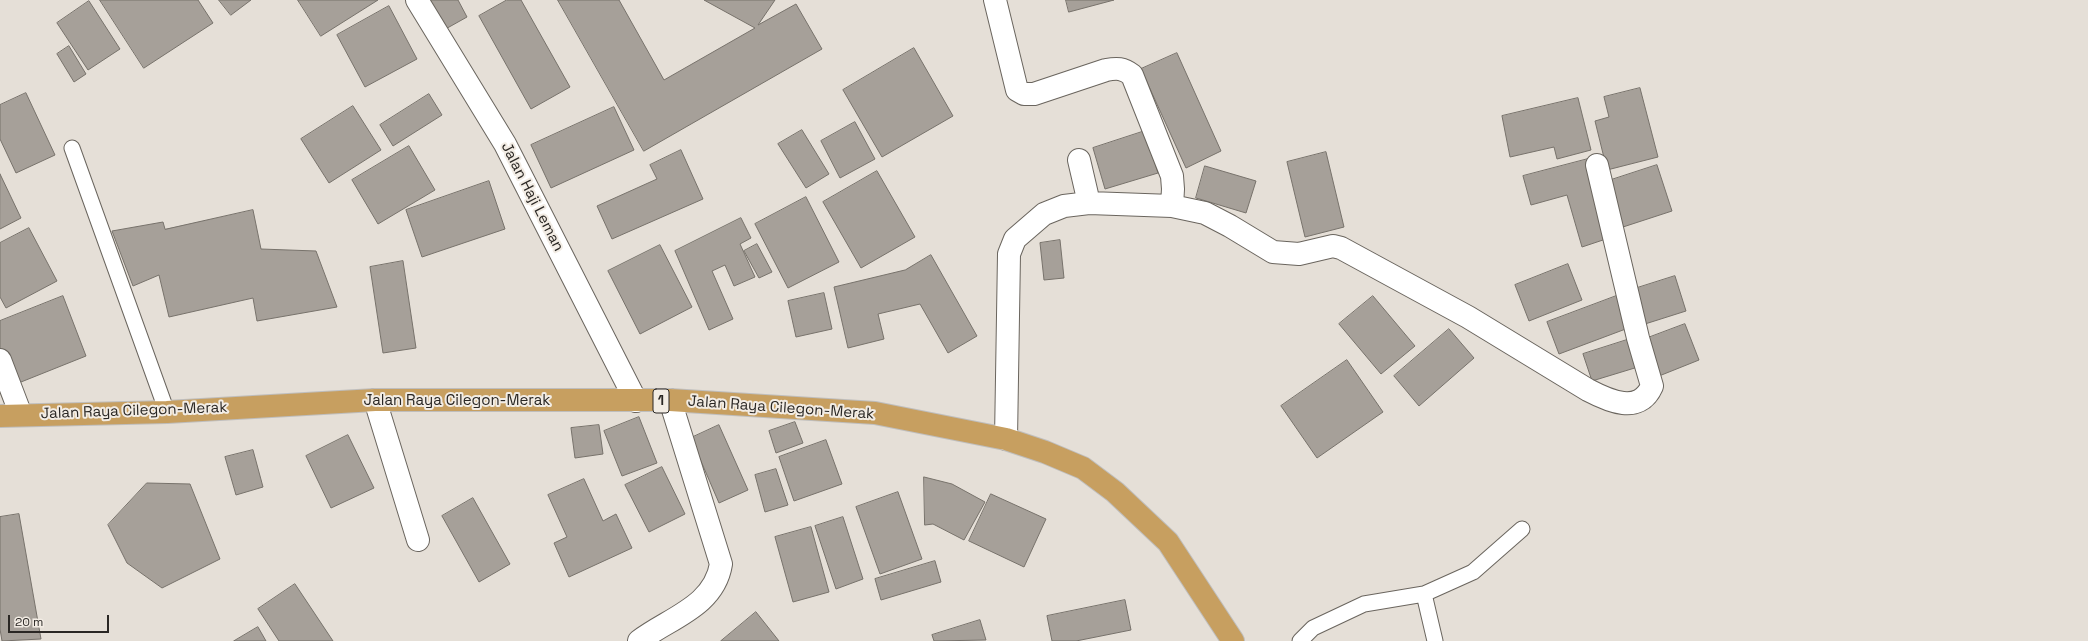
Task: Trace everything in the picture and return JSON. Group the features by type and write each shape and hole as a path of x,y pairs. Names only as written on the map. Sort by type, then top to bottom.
{"highway":[{"name":"Jalan Raya Cilegon-Merak","path":"10,416 167,412 375,400 670,400 875,413 1006,439 1045,452 1083,468 1115,492 1168,542 1233,641"}],"street":[{"name":"Jalan Haji Leman","path":"417,0 505,144 636,401"},
{"path":"995,0 1017,90 1024,94 1034,94 1106,70 1118,68 1124,69 1132,75 1172,176 1172,206"},
{"path":"1079,160 1089,203"},
{"path":"1006,439 1008,282 1011,247 1015,239 1044,214 1064,206 1089,203 1172,206 1205,213 1273,252 1299,254 1334,246 1341,248 1468,318 1588,390 1606,399 1619,403 1636,403 1646,396 1652,386 1638,338 1597,165"},
{"path":"0,360 10,416"},
{"path":"375,400 418,540"},
{"path":"639,641 685,614 712,589 719,577 721,564 670,400"}],"lane":[{"path":"72,148 167,412"},
{"path":"1300,641 1313,628 1364,604 1424,594 1473,572 1522,529"},
{"path":"1424,594 1435,641"}],"building":[{"path":"100,0 198,0 213,23 144,68"},
{"path":"219,0 251,0 231,15"},
{"path":"298,0 378,0 321,36"},
{"path":"425,0 458,0 467,17 442,31"},
{"path":"507,0 521,0 570,87 531,109 479,16"},
{"path":"558,0 619,0 664,80 755,28 704,0 775,0 758,25 796,4 822,49 644,151"},
{"path":"1066,0 1114,0 1069,12"},
{"path":"89,1 120,49 88,70 57,23"},
{"path":"389,6 417,59 365,87 337,35"},
{"path":"69,46 86,74 74,82 57,54"},
{"path":"914,48 953,116 882,157 843,90"},
{"path":"1177,53 1221,151 1186,168 1141,69"},
{"path":"1640,88 1658,157 1607,170 1595,121 1609,117 1604,97"},
{"path":"26,93 55,155 16,173 0,139 0,105"},
{"path":"429,94 442,115 393,146 380,125"},
{"path":"1578,98 1591,150 1557,159 1554,147 1510,157 1502,116"},
{"path":"353,106 381,150 329,183 301,139"},
{"path":"614,107 634,150 551,188 531,145"},
{"path":"855,122 875,159 840,178 821,141"},
{"path":"802,130 829,174 806,188 778,144"},
{"path":"1145,131 1158,173 1105,189 1093,148"},
{"path":"409,146 435,190 378,224 352,180"},
{"path":"681,150 703,199 612,239 597,206 657,179 650,165"},
{"path":"1326,152 1344,227 1305,237 1287,162"},
{"path":"1588,159 1609,238 1582,247 1567,195 1531,205 1523,176"},
{"path":"1657,165 1672,211 1623,227 1608,181"},
{"path":"1205,166 1256,181 1246,213 1196,198"},
{"path":"877,171 915,237 861,268 823,202"},
{"path":"0,174 21,218 0,229"},
{"path":"489,181 505,229 422,257 406,210"},
{"path":"806,197 839,262 788,288 755,224"},
{"path":"253,210 261,249 316,251 337,307 257,321 253,298 169,317 159,275 133,286 112,231 163,222 165,229"},
{"path":"741,218 751,238 740,244 755,277 734,286 725,265 712,271 733,319 709,330 675,251"},
{"path":"29,228 57,281 6,308 0,297 0,243"},
{"path":"1060,240 1064,278 1044,280 1040,243"},
{"path":"757,244 772,272 759,278 744,251"},
{"path":"660,245 692,307 640,334 608,271"},
{"path":"931,255 977,336 948,353 920,304 878,314 884,339 848,348 834,287 905,270"},
{"path":"403,261 416,348 383,353 370,267"},
{"path":"1568,264 1582,300 1529,321 1515,285"},
{"path":"1675,276 1686,311 1645,324 1634,289"},
{"path":"824,293 832,329 796,337 788,301"},
{"path":"1619,295 1631,327 1559,354 1547,322"},
{"path":"63,296 86,356 11,386 0,357 0,321"},
{"path":"1373,296 1415,346 1381,374 1339,324"},
{"path":"1685,324 1699,360 1659,376 1645,339"},
{"path":"1449,329 1474,358 1419,406 1394,376"},
{"path":"1630,339 1638,367 1592,381 1583,354"},
{"path":"1347,360 1383,412 1317,458 1281,406"},
{"path":"639,417 657,463 622,476 604,431"},
{"path":"795,422 803,443 776,453 769,431"},
{"path":"599,425 603,454 575,458 571,428"},
{"path":"719,425 748,490 719,503 691,438"},
{"path":"348,435 374,488 331,508 306,456"},
{"path":"826,440 842,484 794,501 779,457"},
{"path":"253,450 263,487 236,495 225,457"},
{"path":"662,467 685,514 649,532 625,485"},
{"path":"776,469 788,505 765,512 755,475"},
{"path":"924,477 952,484 985,502 964,540 933,524 925,525"},
{"path":"584,479 603,521 616,514 632,548 569,577 554,543 567,537 548,495"},
{"path":"147,483 190,484 220,559 162,588 127,563 108,525"},
{"path":"898,492 922,559 880,574 856,507"},
{"path":"991,494 1046,519 1024,567 969,541"},
{"path":"473,498 510,564 479,582 442,516"},
{"path":"19,514 41,639 2,641 0,629 0,517"},
{"path":"843,517 863,579 836,589 815,526"},
{"path":"811,527 829,592 793,602 775,537"},
{"path":"935,561 941,582 881,600 875,579"},
{"path":"295,584 333,641 279,641 258,609"},
{"path":"1125,600 1131,630 1076,641 1052,641 1047,616"},
{"path":"756,612 779,641 721,641"},
{"path":"980,620 986,640 934,641 932,635"},
{"path":"258,627 266,641 234,641"}]}
